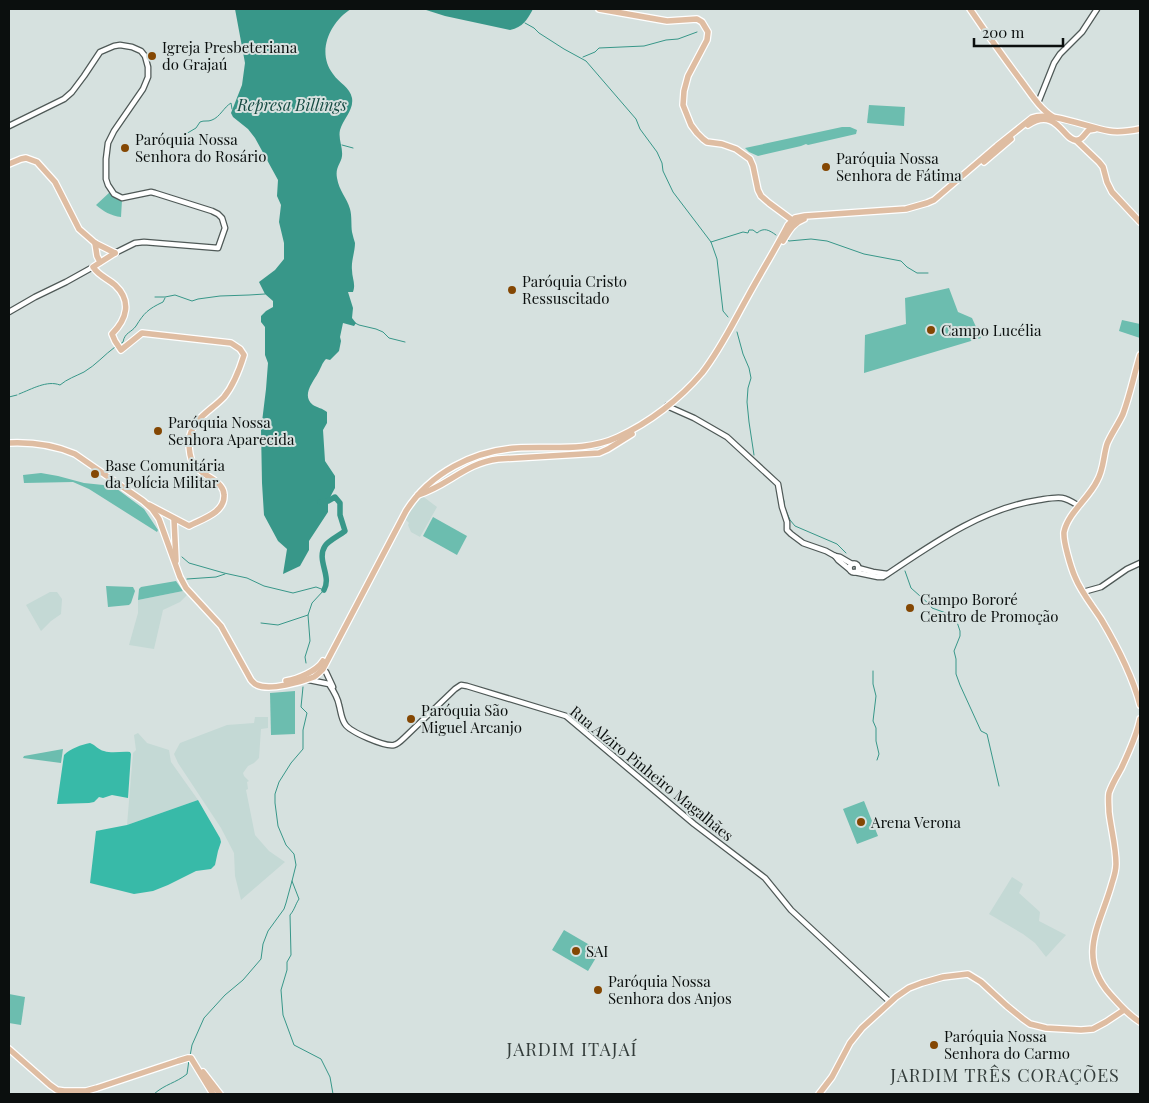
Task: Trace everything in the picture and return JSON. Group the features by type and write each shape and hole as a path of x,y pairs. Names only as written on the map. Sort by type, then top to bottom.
{"main road":[{"path":"599,9 667,21 697,19 702,22 708,32 708,37 686,81 683,105 686,114 694,130 707,142 722,144 750,159 761,196 786,216 791,224"},
{"path":"970,9 1038,105 1044,118"},
{"path":"416,496 427,493 469,468 487,461 599,452 618,443 671,406 702,373 717,351 791,224 805,216 906,209 934,200 1032,118 1038,105"},
{"path":"1038,105 1055,118"},
{"path":"1032,118 1055,118 1115,132 1140,129"},
{"path":"791,224 807,219 910,212 929,206 946,195 1027,126 1044,118 1054,122 1071,139 1077,141 1103,167 1112,192 1140,222"},
{"path":"1062,129 1068,121"},
{"path":"1081,124 1088,151"},
{"path":"1077,141 1082,139 1089,130 1097,129"},
{"path":"9,164 26,158 37,162 55,182 79,229 95,244 115,253"},
{"path":"95,244 100,262"},
{"path":"9,443 20,442 47,445 67,450 143,501 189,526 220,508 224,497 223,490 192,463 190,441 192,429 198,420 226,394 242,364 244,355 242,351 231,343 142,333 121,350 112,334 122,322 126,312 124,297 115,285 100,275 94,267 115,253"},
{"path":"1140,356 1124,412 1107,444 1099,479 1068,523 1064,534 1074,574 1083,592 1102,620 1123,660 1140,705"},
{"path":"143,501 152,509 159,520 180,577 186,588 217,620 249,678 255,684 262,686 288,685 309,679 319,668 336,643 406,511 416,496 426,486 469,458 518,448 571,448 596,444 624,434 671,406"},
{"path":"501,459 502,454 509,449"},
{"path":"491,452 497,454 501,459"},
{"path":"426,486 425,490 427,493"},
{"path":"159,520 174,519"},
{"path":"174,519 176,565"},
{"path":"249,678 263,683 281,682 295,679 319,668"},
{"path":"1140,719 1127,755 1108,796 1116,868 1092,946 1096,970 1102,984 1124,1010 1140,1022"},
{"path":"819,1094 832,1077 853,1039 868,1021 909,988 922,983 968,974 1030,1024 1046,1028 1093,1029 1124,1010"},
{"path":"9,1049 50,1084 58,1090 64,1091 97,1088 189,1058 214,1094"},
{"path":"196,1067 204,1072 220,1094"}],"street":[{"path":"1038,105 1054,63 1060,54 1082,32 1097,9"},
{"path":"9,126 64,99 72,92 100,52 120,45 132,47 145,56 148,67 146,83 108,143 106,159 108,186 114,194 122,198 151,192 212,211 222,218 225,224 224,235 218,248 144,242 135,243 115,253"},
{"path":"9,312 94,267"},
{"path":"671,406 727,437 778,484 789,532 803,543 840,557 850,566 852,572 856,570 883,577 937,540 996,511 1034,501 1060,498 1079,506"},
{"path":"1083,592 1101,587 1127,569 1140,563"},
{"path":"850,566 856,564 856,570"},
{"path":"319,668 327,674 339,702"},
{"path":"309,679 320,682 327,674"},
{"name":"Rua Alziro Pinheiro Magalhães","path":"320,682 329,684 339,702 342,720 345,725 370,739 392,745 395,745 404,738 461,685 566,716 694,824 765,878 791,910 890,1002"}],"shaded area":[{"path":"869,105 905,107 904,126 867,123"},
{"path":"842,127 850,127 857,130 856,134 758,156 745,148"},
{"path":"110,192 115,198 122,200 121,217 107,213 96,205"},
{"name":"Campo Lucélia","path":"949,288 958,312 972,318 981,338 864,373 865,335 906,324 905,298"},
{"path":"1122,320 1140,324 1140,338 1119,331"},
{"path":"41,473 84,483 113,486 144,509 158,530 157,532 89,489 73,482 24,483 23,475"},
{"path":"421,495 437,507 420,537 411,532 409,523 405,519"},
{"path":"433,517 467,536 457,555 423,536"},
{"path":"176,581 183,591 138,600 141,587"},
{"path":"106,586 133,587 135,591 131,603 129,605 108,607"},
{"path":"183,591 187,595 180,602 163,610 154,649 129,645 138,613 138,600"},
{"path":"50,592 57,592 62,599 61,614 41,631 26,605"},
{"path":"295,691 295,734 271,735 270,693"},
{"path":"255,717 268,717 268,728 261,729 259,758 248,766 243,773 249,781 247,782 248,789 246,790 255,835 269,851 285,862 241,900 235,876 234,853 221,828 174,754 180,743 227,725 254,723"},
{"path":"138,733 147,743 169,750 171,762 198,800 127,825 133,753 136,750 134,735"},
{"path":"90,743 100,750 107,752 130,752 128,798 112,795 103,798 99,797 94,802 89,803 57,804 64,755 73,749"},
{"path":"63,749 61,763 23,758 24,756"},
{"path":"198,800 221,842 215,865 211,869 196,871 153,891 134,894 90,883 96,831 127,825"},
{"name":"Arena Verona","path":"864,801 878,836 857,844 843,809"},
{"path":"1012,877 1023,884 1019,893 1040,912 1039,921 1066,935 1046,957 1035,943 989,914"},
{"name":"SAI","path":"564,930 600,951 588,971 552,950"},
{"path":"9,994 25,997 21,1025 9,1023"}],"water":[{"name":"Represa Billings","path":"235,9 351,9 332,29 326,47 326,56 333,74 347,88 352,98 350,110 340,130 342,156 337,168 337,174 339,187 350,209 355,243 352,267 354,289 353,292 348,292 353,308 352,318 356,323 354,326 343,323 339,351 330,360 326,359 309,389 308,397 313,405 327,412 327,423 323,430 325,461 335,476 335,488 328,501 328,512 309,541 309,550 300,566 283,574 287,549 278,541 264,515 261,430 268,363 265,355 265,327 261,322 261,316 273,307 273,301 265,294 259,282 275,270 284,259 284,243 279,222 281,205 277,196 278,180 255,138 231,113 242,85 245,63"},
{"path":"423,9 533,9 524,22 510,30 445,16"}],"waterway":[{"path":"525,23 586,61 636,119 640,129 657,152 673,192 711,242 717,259 723,311 728,317"},
{"path":"583,57 595,52 599,48 644,46 678,39 697,32"},
{"name":"Represa Billings","path":"179,138 196,128 200,122 215,119 231,103 232,109"},
{"path":"342,145 353,148"},
{"path":"711,242 743,232 748,233 749,230 757,233 766,230 776,235"},
{"path":"787,240 811,239 827,241 864,254 901,261 917,273 928,273"},
{"path":"155,297 175,295 192,301 220,296 265,294"},
{"path":"119,345 144,315 150,309 163,302 165,298"},
{"path":"355,323 383,332 389,338 405,342"},
{"path":"737,332 751,378 747,402 754,455"},
{"path":"19,394 45,384 60,385 84,372 115,347"},
{"path":"9,397 17,395"},
{"path":"320,502 328,501 335,497 340,503 340,515 345,531 331,540 323,551 322,557 326,579 324,590"},
{"path":"784,501 784,506 790,520 795,526 837,544 846,553"},
{"path":"182,557 189,563 247,578 264,586 293,593 316,587 324,590 312,603 308,615 310,641 305,657 306,663"},
{"path":"905,571 911,588 932,608 946,613 950,619 957,622 960,636 954,651 956,674 981,731 987,734 999,786"},
{"path":"187,579 216,577 225,574"},
{"path":"261,623 278,625 308,615"},
{"path":"873,671 873,684 876,696 873,721 876,728 879,754 877,760"},
{"path":"303,687 301,707 307,713 303,730 303,749 279,782 275,794 278,826 286,845 294,854 296,865 292,881 299,899 290,915 291,955 287,962 287,970 281,990 283,1015 294,1045 321,1059 330,1077 333,1094"},
{"path":"190,1056 192,1045 204,1018 225,995 243,980 261,959 263,944 268,931 284,909 292,881"},
{"path":"154,1094 187,1074 189,1060"}],"place":[{"name":"Igreja Presbeteriana do Grajaú","path":"152,56"},
{"name":"Paróquia Nossa Senhora do Rosário","path":"125,148"},
{"name":"Paróquia Nossa Senhora de Fátima","path":"826,167"},
{"name":"Paróquia Cristo Ressuscitado","path":"512,290"},
{"name":"Campo Lucélia","path":"931,330"},
{"name":"Paróquia Nossa Senhora Aparecida","path":"158,431"},
{"name":"Base Comunitária da Polícia Militar","path":"95,474"},
{"name":"Campo Bororé Centro de Promoção","path":"910,608"},
{"name":"Paróquia São Miguel Arcanjo","path":"411,719"},
{"name":"Arena Verona","path":"861,822"},
{"name":"SAI","path":"576,951"},
{"name":"Paróquia Nossa Senhora dos Anjos","path":"598,990"},
{"name":"Paróquia Nossa Senhora do Carmo","path":"934,1045"}],"district":[{"name":"JARDIM ITAJAÍ","path":"572,1049"},
{"name":"JARDIM TRÊS CORAÇÕES","path":"1005,1075"}]}
